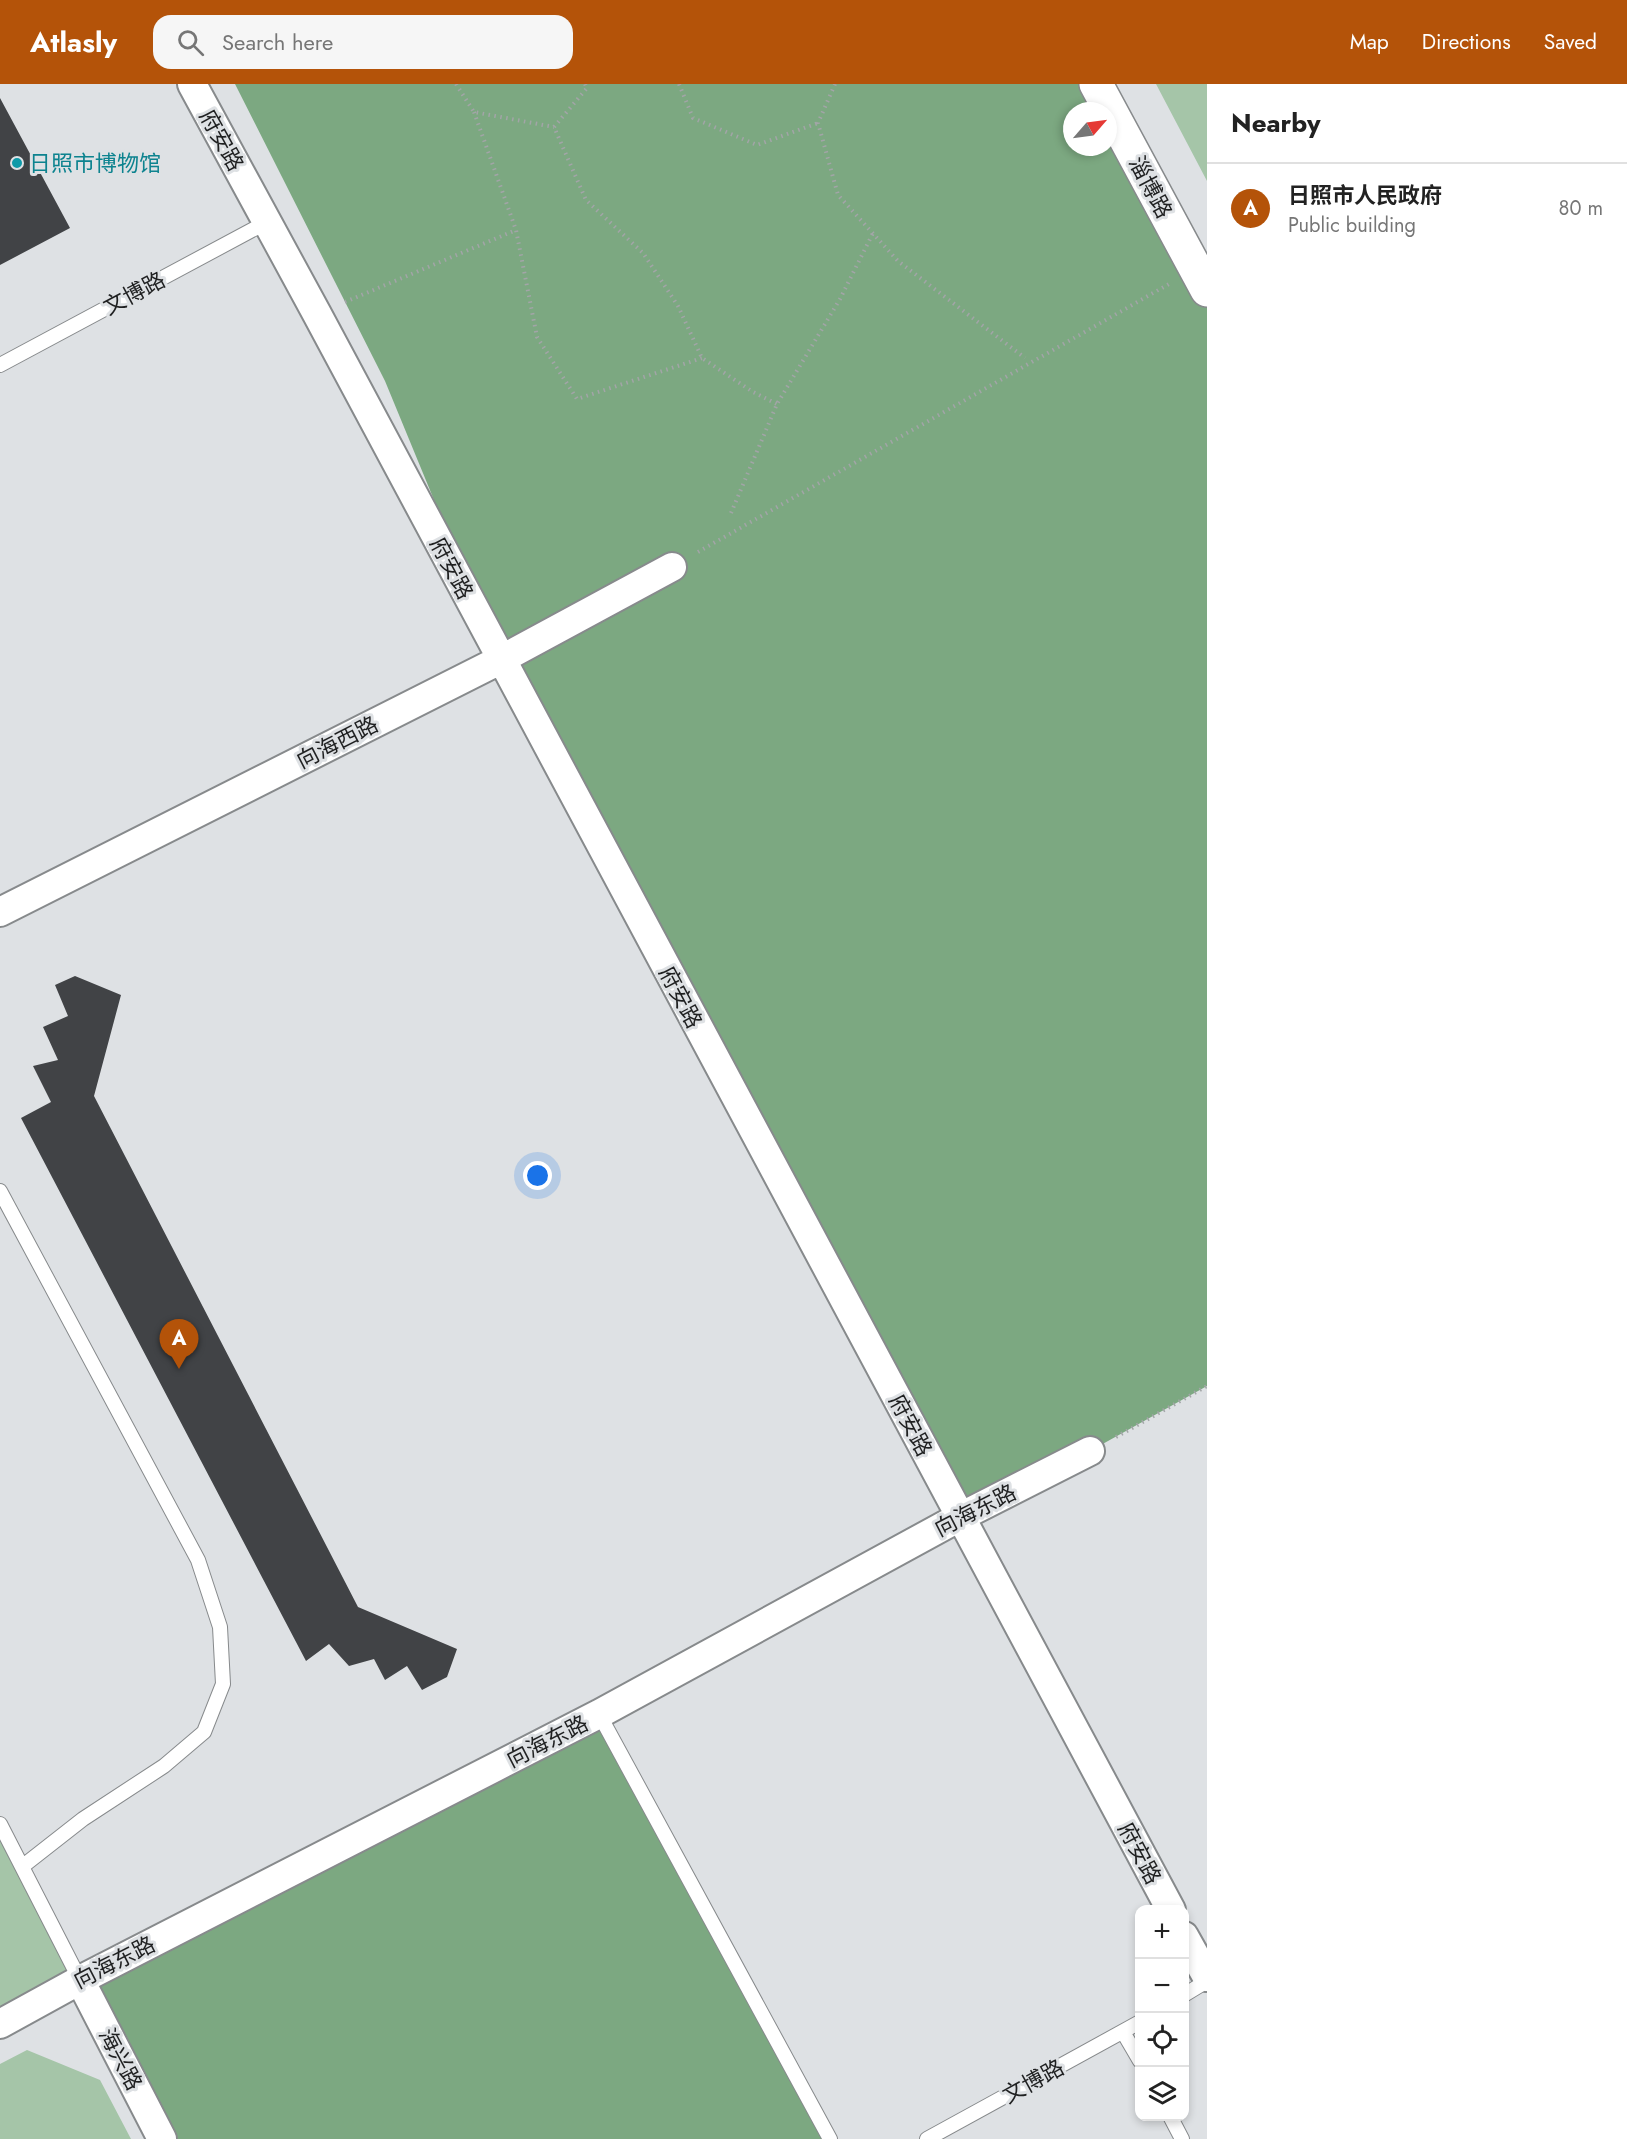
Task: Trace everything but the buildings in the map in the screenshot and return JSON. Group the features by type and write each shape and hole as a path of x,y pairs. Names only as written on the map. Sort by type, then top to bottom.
{"street":[{"name":"府安路","path":"192,84 1168,1905"},
{"name":"淄博路","path":"1096,84 1202,279"},
{"name":"向海西路","path":"0,912 500,660 672,567"},
{"name":"向海东路","path":"0,2024 80,1980 599,1714 960,1516 1090,1451"},
{"path":"1189,1943 1207,1979"},
{"name":"海兴路","path":"80,1980 162,2139"}],"lane":[{"name":"文博路","path":"0,365 267,222"},
{"path":"0,1191 198,1560 220,1627 223,1684 204,1732 164,1766 83,1819 23,1866"},
{"path":"599,1714 830,2139"},
{"path":"0,1824 80,1980"},
{"path":"1189,1992 1207,1979"},
{"name":"文博路","path":"927,2139 1135,2025"},
{"path":"1124,2032 1135,2052"},
{"path":"1173,2121 1182,2139"}],"path":[{"path":"456,84 474,112 516,230 537,337 577,399 702,358"},
{"path":"554,127 587,87 585,84"},
{"path":"679,84 693,118 758,145 818,123"},
{"path":"835,84 818,123 838,195 898,261 1025,358"},
{"path":"474,112 554,127"},
{"path":"554,127 586,200 643,253 678,306 702,358 753,392 777,404"},
{"path":"317,314 516,230"},
{"path":"731,513 777,404 840,299 873,233"},
{"path":"672,567 1202,279"},
{"path":"1090,1451 1207,1386"}],"green space":[{"path":"235,84 1091,84 1101,102 1063,102 1063,156 1117,156 1117,130 1207,290 1207,1386 1090,1451 960,1517 500,660 385,381"},
{"path":"1156,84 1207,84 1207,181"},
{"path":"599,1714 830,2139 162,2139 80,1980"},
{"path":"0,1824 80,1980 0,2024"},
{"path":"27,2050 100,2080 131,2139 0,2139 0,2064"}],"place":[{"name":"日照市博物馆","path":"17,163"},
{"name":"日照市人民政府","path":"179,1369"}]}
